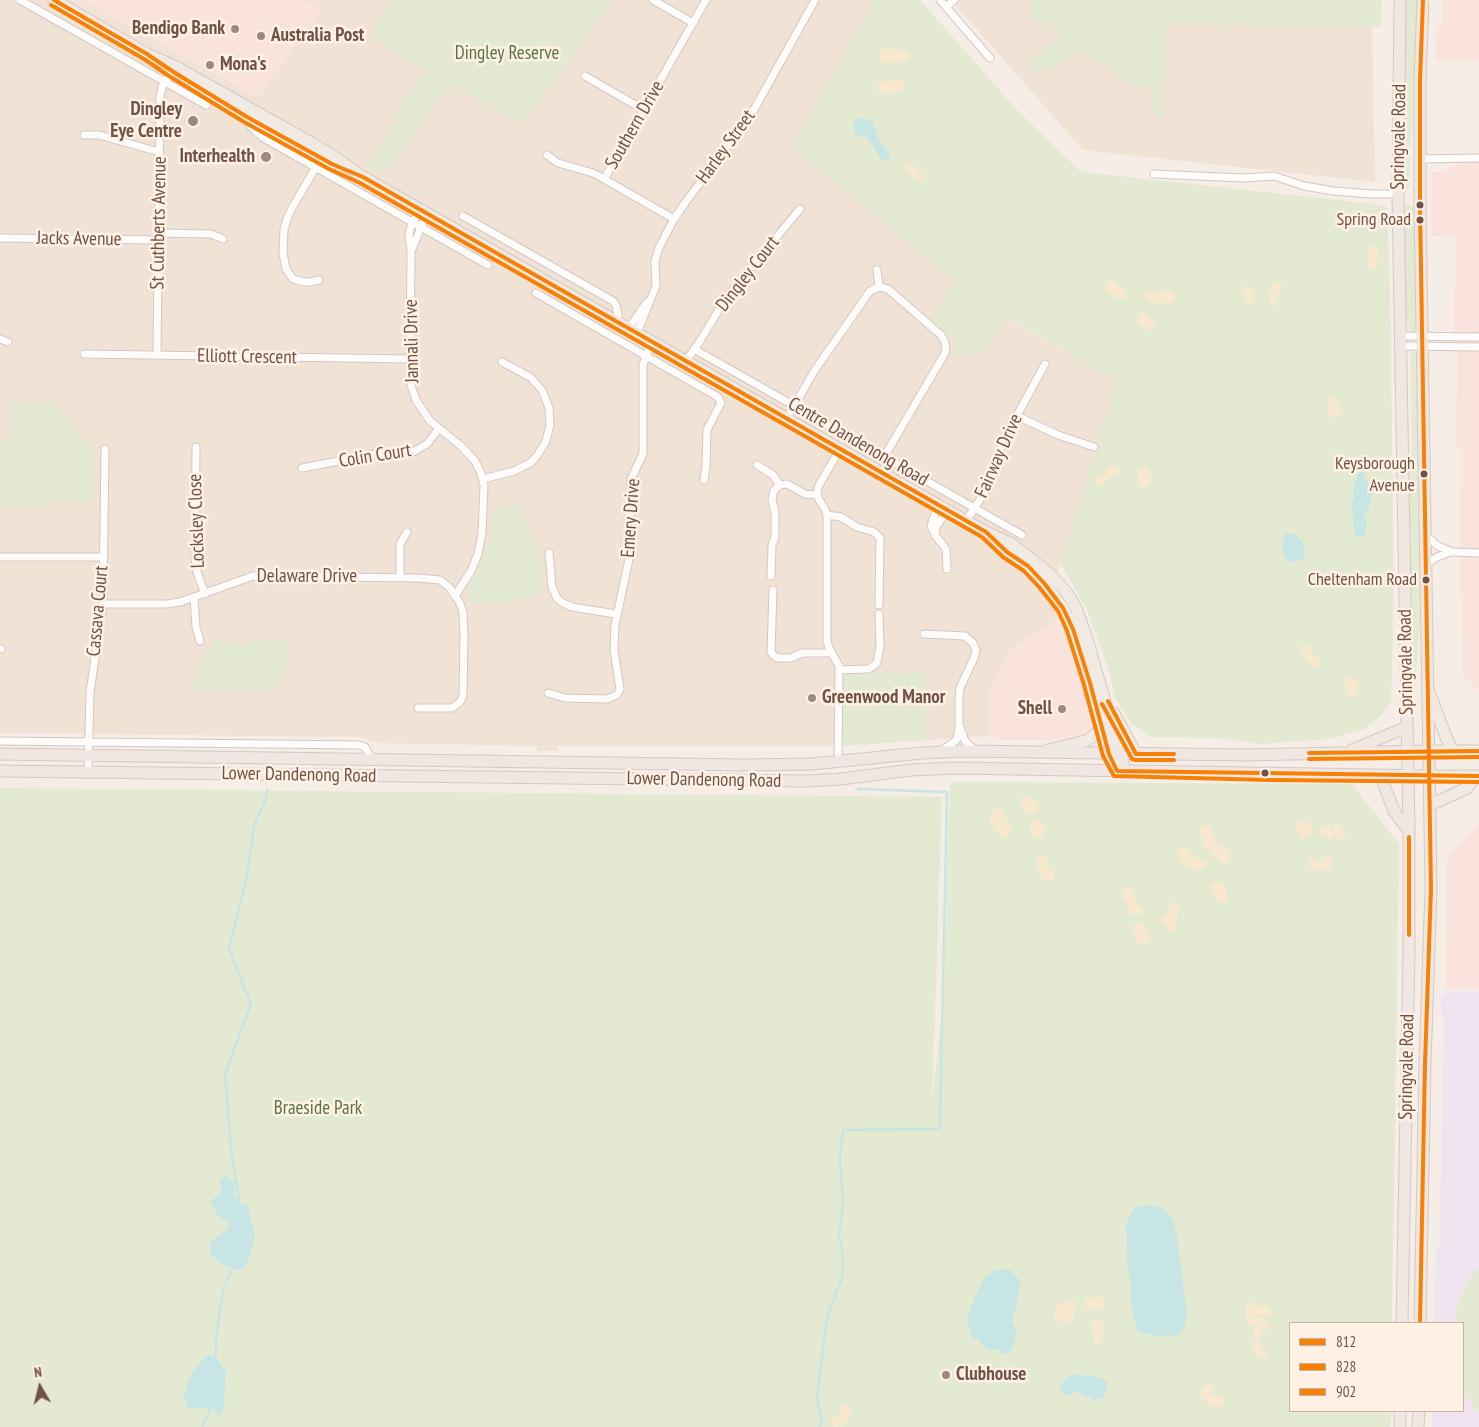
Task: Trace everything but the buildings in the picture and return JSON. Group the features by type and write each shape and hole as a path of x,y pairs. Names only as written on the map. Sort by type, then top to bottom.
{"highway":[{"name":"Springvale Road","path":"1400,0 1398,194 1409,831 1409,960 1402,1322"},
{"name":"Springvale Road","path":"1420,1322 1425,1063 1431,889 1420,194 1420,70 1423,0"},
{"path":"1398,194 1420,194"},
{"path":"1346,752 1407,727"},
{"path":"1408,751 1428,751"},
{"name":"Lower Dandenong Road","path":"0,754 745,765 838,762 938,752 1244,755 1408,751"},
{"name":"Lower Dandenong Road","path":"0,771 806,781 933,769 1408,775"},
{"path":"1380,775 1394,811 1409,831"},
{"path":"1408,775 1429,776"},
{"path":"1400,1412 1400,1427"},
{"path":"1418,1412 1418,1427"}],"main road":[{"name":"Centre Dandenong Road","path":"54,0 147,54 171,73 247,117 332,164 363,177"},
{"name":"Centre Dandenong Road","path":"171,73 308,141 363,177 966,521 1012,544 1036,561 1056,580 1076,608 1104,694 1115,754"},
{"name":"Centre Dandenong Road","path":"986,532 1007,552 1028,566 1063,608 1073,629 1102,729 1115,754 1121,771"},
{"path":"1428,687 1453,751"},
{"path":"1104,694 1136,754"},
{"path":"1039,752 1088,740 1102,729"},
{"path":"1428,751 1479,751"},
{"path":"1429,776 1477,776"},
{"path":"1430,804 1467,788 1477,776"}],"street":[{"name":"Centre Dandenong Road","path":"20,0 171,73 206,104"},
{"path":"653,0 693,23"},
{"name":"Southern Drive","path":"674,219 604,179 706,0"},
{"name":"Harley Street","path":"628,328 651,298 656,286 656,254 674,219 751,115 815,0"},
{"path":"940,0 990,58"},
{"path":"946,7 954,0"},
{"name":"St Cuthberts Avenue","path":"157,355 160,97 161,89 171,73"},
{"path":"585,76 644,110"},
{"name":"Centre Dandenong Road","path":"247,117 255,132 488,265"},
{"path":"84,136 99,135 159,152"},
{"path":"547,155 558,162 593,173 604,179"},
{"path":"1420,159 1479,158"},
{"path":"316,167 287,219 283,253 286,269 293,278 304,282 319,280"},
{"path":"1154,174 1243,178 1274,176 1304,186 1325,190 1362,194 1398,194"},
{"name":"Dingley Court","path":"690,363 700,341 726,298 800,209"},
{"path":"412,222 424,212"},
{"name":"Jannali Drive","path":"411,252 424,220 424,212"},
{"path":"463,216 613,301 628,328"},
{"name":"Jannali Drive","path":"412,222 410,234 411,385 416,400 430,421 469,454 479,468 483,479 484,513 481,544 465,580 453,593"},
{"path":"468,237 476,224"},
{"name":"Jacks Avenue","path":"0,238 211,234 223,239"},
{"path":"877,270 879,287"},
{"path":"787,418 815,370 870,291 879,287 888,289 941,334 946,349 884,456"},
{"path":"536,292 718,396 721,403 707,430 704,480"},
{"path":"1401,341 1479,337"},
{"path":"0,339 8,342"},
{"path":"1422,341 1479,347"},
{"name":"Emery Drive","path":"548,693 566,698 607,699 617,695 620,686 614,650 616,614 626,578 631,479 643,454 643,370 646,355 653,342"},
{"name":"Centre Dandenong Road","path":"697,350 1022,535"},
{"name":"Elliott Crescent","path":"84,354 410,359"},
{"path":"483,479 514,471 530,463 537,456 546,441 550,425 549,408 542,390 530,377 502,362"},
{"name":"Fairway Drive","path":"966,521 990,484 1002,444 1045,364"},
{"path":"1016,416 1058,435 1094,447"},
{"name":"Colin Court","path":"302,468 376,454 413,452 427,444 439,428"},
{"name":"Locksley Close","path":"196,446 195,557 197,572 204,594"},
{"name":"Cassava Court","path":"88,772 90,692 102,604 105,449"},
{"path":"838,762 839,670 826,636 827,515 817,495 819,485 840,449"},
{"path":"757,465 773,475 780,485"},
{"path":"771,576 772,545 775,537 772,496 774,490 780,485 787,484 804,494 817,495"},
{"path":"942,507 931,522 932,530 946,549 947,569"},
{"path":"827,515 841,517 857,527 874,532 880,538 879,605"},
{"path":"400,578 400,544 407,532"},
{"path":"1425,535 1438,546 1452,552"},
{"path":"1426,565 1437,557 1452,552 1479,553"},
{"path":"549,553 552,587 561,602 572,607 616,614"},
{"path":"0,556 103,557"},
{"name":"Delaware Drive","path":"102,604 166,604 180,602 253,576 427,578 453,593"},
{"path":"773,590 772,652 774,656 778,658 791,658 802,653 831,653"},
{"path":"418,708 452,708 462,699 464,619 461,606 453,593"},
{"path":"194,598 196,627 200,642"},
{"path":"839,670 869,669 876,663 880,646 879,614"},
{"path":"924,634 965,636 971,640 976,653 960,688 957,739 938,752"},
{"path":"959,727 965,741 977,752"},
{"name":"Lower Dandenong Road","path":"0,741 362,746 368,751 372,759"}],"shaded area":[{"path":"0,0 874,0 793,146 984,305 1118,382 1097,441 1072,529 1057,572 1057,620 1011,649 988,696 991,736 834,746 558,746 558,751 537,751 537,746 376,743 359,737 0,733"},
{"path":"82,0 304,0 322,10 258,98"},
{"path":"951,0 1032,0 1032,22 1372,27 1375,182 1083,150"},
{"path":"1443,0 1479,0 1479,61 1436,61 1437,28 1443,25"},
{"path":"1479,160 1479,691 1463,675 1460,566 1461,447 1456,446 1458,357 1453,320 1457,237 1433,236 1431,230 1432,172 1441,172 1463,161"},
{"name":"Shell","path":"1057,620 1065,633 1073,655 1091,718 1092,730 1083,736 1065,740 1006,740 991,738 988,696 1011,649"},
{"path":"1479,823 1479,989 1445,989 1447,858"},
{"path":"1445,991 1479,991 1479,1427 1432,1427 1432,1412 1464,1412 1464,1322 1434,1322 1436,1248 1440,1244 1444,1016 1441,1012 1441,996 1445,994"}],"green space":[{"name":"Dingley Reserve","path":"390,0 613,0 523,124 450,84 383,175 365,165 399,119 394,115 425,70 372,38"},
{"path":"874,0 920,0 1018,111 1081,172 1374,204 1387,207 1394,589 1391,702 1380,716 1365,729 1328,739 1260,744 1220,738 1151,737 1131,723 1115,698 1109,670 1087,610 1061,564 1097,441 1118,382 1006,317 985,352 952,355 958,344 930,320 955,281 792,146"},
{"path":"1032,0 1382,0 1381,27 1166,24 1165,116 1155,118 1149,89 1127,83 1097,60 1074,53 1045,73 1032,70 1032,58 1064,35 1047,22 1031,22"},
{"path":"1406,0 1417,0 1410,185 1408,189 1404,187"},
{"path":"1409,204 1413,206 1414,213 1416,325 1413,332 1407,323 1406,311 1404,208"},
{"path":"1413,350 1416,352 1417,365 1421,605 1415,691 1412,692 1409,495 1412,448 1410,357"},
{"path":"12,401 55,403 91,447 95,464 94,503 44,503 44,507 0,506 0,445 11,435"},
{"path":"501,504 517,504 537,545 544,591 509,604 469,603 467,590 484,558 491,534 492,512"},
{"path":"255,639 287,639 290,654 274,691 191,690 206,652 213,640 248,644"},
{"path":"927,672 926,740 842,746 842,677 846,673"},
{"name":"Braeside Park","path":"950,782 1352,784 1399,844 1392,1322 1289,1322 1289,1412 1391,1412 1390,1427 0,1427 0,788 942,797 932,1104 941,1019"},
{"path":"1479,1267 1479,1414 1464,1392 1464,1322 1456,1322 1457,1307 1463,1290 1472,1274"}],"sand":[{"path":"886,48 907,52 909,54 908,59 904,62 883,62 879,59 878,54"},
{"path":"896,79 904,82 901,90 896,90 889,95 876,90 876,86 884,81"},
{"path":"912,163 917,172 922,174 923,179 919,180 913,177 906,170 906,166"},
{"path":"1371,246 1376,247 1378,250 1376,269 1370,268 1367,263 1367,250"},
{"path":"1113,278 1125,291 1125,298 1117,299 1106,291 1107,282"},
{"path":"1277,282 1282,286 1272,307 1269,302 1269,292 1273,283"},
{"path":"1247,286 1252,289 1254,294 1252,303 1247,305 1243,291 1244,287"},
{"path":"1166,290 1175,296 1174,300 1170,303 1151,303 1144,292 1159,294"},
{"path":"1142,313 1146,314 1155,324 1154,330 1138,324 1138,317"},
{"path":"1333,396 1337,399 1342,412 1339,416 1331,418 1328,416 1328,402 1329,397"},
{"path":"1116,465 1119,468 1119,473 1112,476 1102,485 1097,485 1096,481 1098,478 1112,466"},
{"path":"1146,466 1151,474 1152,481 1142,488 1138,484 1139,470"},
{"path":"1306,645 1309,646 1314,655 1319,659 1321,668 1312,666 1302,656 1300,648"},
{"path":"1352,677 1357,682 1359,688 1358,695 1352,698 1347,692 1344,683 1346,679"},
{"path":"1024,797 1038,803 1037,813 1030,815 1023,810 1020,803"},
{"path":"996,808 1003,810 1005,818 1012,826 1012,831 1005,838 1000,836 991,823 990,816"},
{"path":"1036,819 1040,820 1045,830 1043,836 1038,838 1034,836 1030,829 1031,824"},
{"path":"1298,821 1302,821 1303,825 1307,822 1312,824 1312,827 1308,828 1314,830 1311,836 1305,833 1306,838 1300,838 1300,831 1297,831 1295,827"},
{"path":"1338,824 1342,827 1337,831 1343,830 1345,832 1344,838 1337,840 1335,833 1332,839 1328,839 1326,832 1324,836 1320,835 1320,830 1326,826 1329,825 1331,827 1329,831 1331,832 1333,831 1333,826"},
{"path":"1202,826 1210,826 1216,840 1211,849 1204,848 1204,841 1200,834"},
{"path":"1217,845 1230,851 1228,862 1225,865 1211,854 1211,850"},
{"path":"1183,846 1188,849 1193,857 1205,862 1206,866 1203,869 1193,869 1183,865 1178,850"},
{"path":"1043,855 1046,856 1049,870 1054,873 1054,878 1050,882 1040,876 1036,868 1037,859"},
{"path":"1327,855 1331,858 1332,866 1329,870 1313,870 1309,865 1310,858 1321,862 1322,858"},
{"path":"1213,884 1224,884 1228,898 1223,903 1218,901 1210,888"},
{"path":"1127,888 1134,889 1135,894 1132,898 1135,897 1138,902 1134,906 1138,905 1143,910 1142,914 1138,913 1137,917 1131,914 1127,908 1127,902 1122,897 1123,891"},
{"path":"1173,902 1176,902 1181,908 1173,912 1177,913 1178,916 1174,932 1169,933 1166,930 1167,925 1161,921 1164,915 1170,917 1166,914 1166,911"},
{"path":"1137,922 1142,922 1143,931 1146,931 1148,935 1149,940 1147,943 1140,944 1136,942 1132,931 1133,926"},
{"path":"1100,1296 1105,1300 1104,1306 1095,1311 1087,1307 1084,1302 1089,1297 1096,1300"},
{"path":"1065,1301 1073,1301 1077,1305 1073,1311 1074,1319 1067,1322 1062,1318 1061,1321 1056,1322 1053,1318 1056,1312 1056,1305 1059,1303 1063,1304"},
{"path":"1250,1301 1255,1306 1265,1305 1270,1309 1270,1315 1267,1317 1254,1314 1257,1318 1266,1320 1268,1325 1265,1332 1259,1328 1262,1334 1258,1339 1254,1337 1253,1327 1248,1323 1245,1316 1247,1303"},
{"path":"1098,1318 1104,1325 1102,1329 1104,1338 1097,1345 1094,1342 1095,1337 1092,1331 1092,1320"},
{"path":"1255,1342 1260,1343 1262,1350 1266,1351 1267,1355 1265,1358 1260,1358 1255,1353 1252,1345"},
{"path":"1209,1383 1213,1383 1214,1386 1210,1393 1211,1397 1217,1395 1224,1400 1219,1407 1208,1405 1199,1395"},
{"path":"843,1405 849,1407 852,1415 844,1424 834,1427 831,1423 831,1418 839,1415"}],"water":[{"path":"860,118 873,121 878,138 890,155 888,159 881,159 869,139 855,134 853,124"},
{"path":"1360,470 1363,471 1373,490 1369,508 1363,514 1367,522 1366,531 1363,537 1360,538 1356,536 1354,528 1352,501 1354,498 1353,486"},
{"path":"1286,533 1295,534 1303,542 1305,554 1302,560 1291,562 1285,557 1282,543"},
{"path":"225,1175 235,1183 234,1194 241,1205 247,1204 255,1236 248,1262 242,1270 230,1268 220,1263 212,1255 210,1249 210,1243 226,1230 229,1223 217,1214 210,1201 217,1197 222,1189 219,1184"},
{"path":"1146,1205 1160,1207 1170,1215 1174,1223 1187,1313 1184,1328 1178,1335 1164,1337 1141,1333 1134,1318 1127,1260 1126,1227 1129,1217 1135,1208"},
{"path":"1001,1269 1010,1270 1017,1277 1021,1285 1012,1322 1017,1331 1015,1340 1011,1351 1004,1355 998,1350 985,1348 981,1345 979,1338 973,1340 969,1330 968,1315 985,1278 993,1271"},
{"path":"208,1355 216,1356 226,1371 224,1404 220,1416 212,1408 187,1408 184,1396 192,1373"},
{"path":"1073,1374 1091,1375 1104,1379 1107,1383 1106,1393 1102,1398 1095,1400 1079,1392 1074,1392 1070,1395 1063,1394 1060,1386"}],"waterway":[{"path":"819,1427 822,1423 817,1399 827,1318 843,1275 842,1250 839,1236 843,1204 840,1157 843,1130 940,1129 947,792 858,789"},
{"path":"240,1206 231,1148 225,1074 251,1004 229,949 247,876 254,826 266,799 267,790"},
{"path":"215,1357 224,1286 234,1266"},
{"path":"202,1427 212,1405"}],"transit line":[{"name":"812","path":"54,0 147,54 247,117 332,164 363,177 986,532 1007,552 1028,566 1063,608 1073,629 1109,754 1117,771 1479,776"},
{"name":"902","path":"1420,1322 1425,1063 1431,889 1420,206 1420,80 1423,0"},
{"name":"828","path":"51,5 144,59 244,122 329,169 360,183 982,537 1003,557 1024,571 1058,611 1067,631 1084,685 1103,756 1114,776 1479,782"},
{"name":"812","path":"1108,701 1136,754 1174,754"},
{"name":"828","path":"1102,704 1132,759 1174,760"},
{"name":"812","path":"1309,753 1479,751"},
{"name":"828","path":"1309,759 1479,757"},
{"name":"902","path":"1409,837 1409,935"}],"place":[{"name":"Bendigo Bank","path":"235,29"},
{"name":"Australia Post","path":"261,36"},
{"name":"Mona's","path":"210,65"},
{"name":"Dingley Eye Centre","path":"193,121"},
{"name":"Interhealth","path":"266,157"},
{"name":"Spring Road","path":"1420,220"},
{"name":"Keysborough Avenue","path":"1424,474"},
{"name":"Cheltenham Road","path":"1426,580"},
{"name":"Greenwood Manor","path":"812,698"},
{"name":"Shell","path":"1062,709"},
{"name":"Clubhouse","path":"946,1375"}]}
